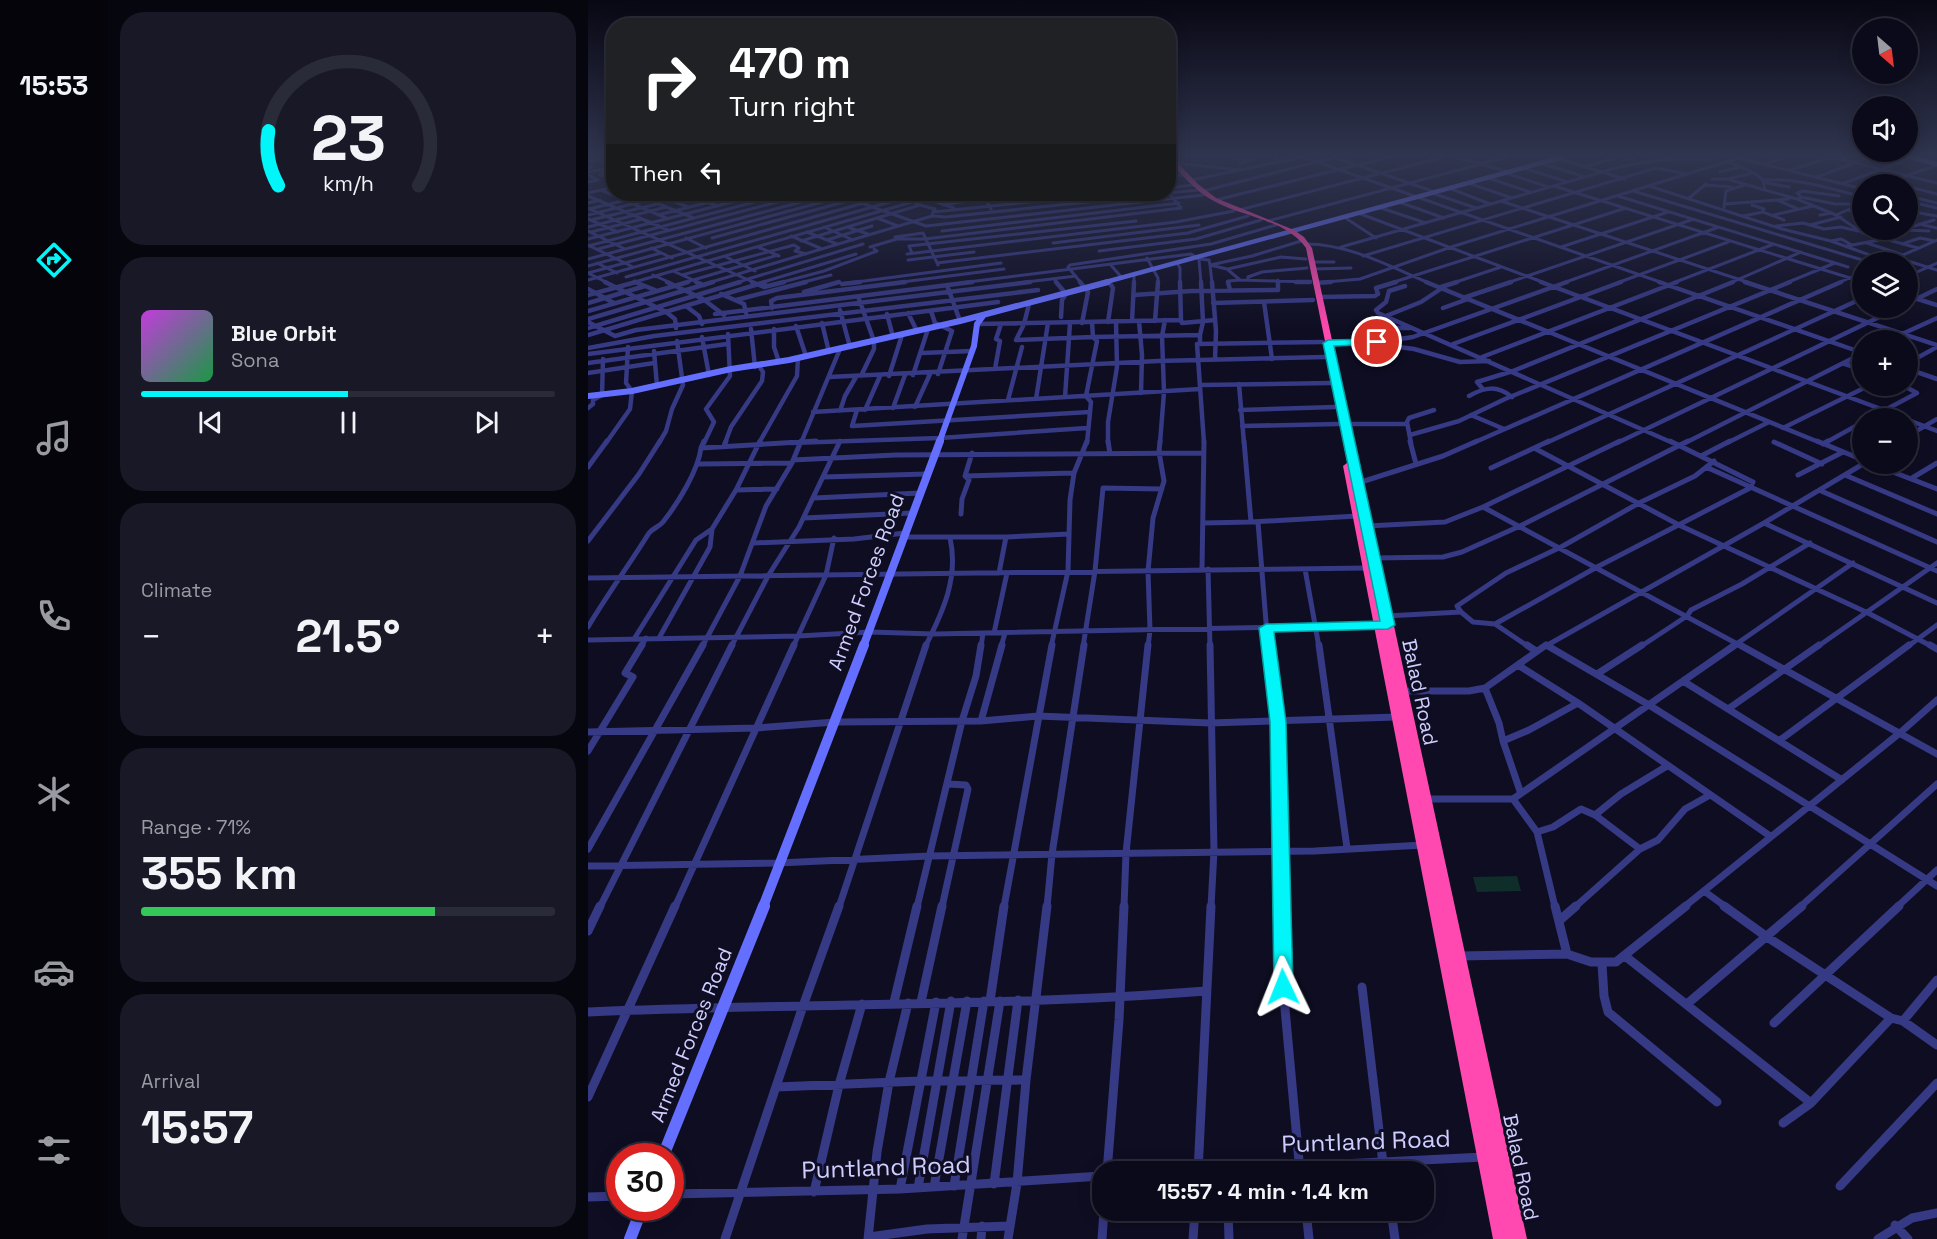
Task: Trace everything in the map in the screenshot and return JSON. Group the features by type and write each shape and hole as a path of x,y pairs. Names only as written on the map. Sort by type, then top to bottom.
{"highway":[{"path":"1248,215 1295,235"},
{"name":"Balad Road","path":"1295,235 1310,265 1342,424 1357,516 1371,563 1402,691 1518,1239"},
{"name":"Balad Road","path":"1325,342 1325,357 1335,407 1358,483 1367,526 1371,563"},
{"name":"Balad Road","path":"1384,622 1397,717 1502,1239"}],"street":[{"path":"604,215 671,243 725,271 764,287 824,271 892,238 923,233 938,263 960,321"},
{"path":"589,219 613,215"},
{"path":"589,231 600,224 634,215 775,279"},
{"path":"589,231 658,215 752,256"},
{"path":"588,239 681,215"},
{"path":"686,215 810,269"},
{"path":"588,246 703,215"},
{"path":"707,215 783,247"},
{"path":"597,249 727,215"},
{"path":"739,215 843,258"},
{"path":"588,259 752,215"},
{"path":"765,215 848,248 858,255"},
{"path":"588,266 775,215"},
{"path":"712,238 797,215"},
{"path":"588,280 818,215 868,234"},
{"path":"626,277 843,215 882,230"},
{"path":"588,295 865,215"},
{"path":"870,215 899,226"},
{"path":"801,241 889,215"},
{"path":"895,215 926,226 1021,215"},
{"path":"588,321 643,302 788,260 930,215"},
{"path":"941,215 967,215"},
{"path":"975,215 1010,285 1026,305 1024,324 1016,340 1200,336"},
{"path":"994,215 1001,230 1017,254"},
{"path":"1033,215 1056,250"},
{"path":"942,231 1072,215 1122,278"},
{"path":"1093,215 1103,231 1126,256"},
{"path":"891,240 904,241 1130,215 1168,258 1180,268 1179,336"},
{"path":"1150,215 1170,236"},
{"path":"1169,215 1196,239 1225,250"},
{"path":"907,254 1142,227 1223,215"},
{"path":"938,263 1170,236 1204,228 1234,215"},
{"path":"1099,251 1196,239 1293,215"},
{"path":"1210,265 1252,256 1295,235 1355,215"},
{"path":"1361,215 1876,408"},
{"path":"1399,215 1427,224"},
{"path":"1435,215 1444,218"},
{"path":"1341,247 1454,215"},
{"path":"1466,215 1852,349"},
{"path":"1363,255 1503,215"},
{"path":"1542,215 1891,330"},
{"path":"1230,290 1228,281 1349,281 1556,215"},
{"path":"1213,303 1375,296 1378,294 1376,288 1605,215"},
{"path":"1646,215 1851,278"},
{"path":"1561,248 1660,215"},
{"path":"1678,215 1848,267"},
{"path":"1712,215 1852,257"},
{"path":"1740,215 1861,252"},
{"path":"1743,216 1749,215"},
{"path":"1774,215 1784,220"},
{"path":"1836,215 1852,224"},
{"path":"793,216 872,248"},
{"path":"955,216 965,240 988,279 993,296 1005,310"},
{"path":"1014,216 1037,252"},
{"path":"1054,217 1076,247"},
{"path":"1113,217 1148,259 1158,278 1155,321"},
{"path":"1345,217 1376,238"},
{"path":"1809,225 1841,217"},
{"path":"1918,224 1935,218"},
{"path":"589,219 741,290"},
{"path":"1443,308 1584,255 1692,219"},
{"path":"1193,220 1204,228"},
{"path":"909,246 1136,221"},
{"path":"1082,323 1088,293 1068,267 1070,265 1211,244 1268,222"},
{"path":"1775,226 1803,223 1824,230 1839,227 1852,230"},
{"path":"1053,243 1199,225"},
{"path":"1918,225 1937,228"},
{"path":"827,240 872,226"},
{"path":"1200,343 1376,342 1426,333 1719,227"},
{"path":"1929,231 1937,228"},
{"path":"1918,229 1937,233"},
{"path":"589,231 744,304 752,333 757,366 763,372 762,381 731,427 724,446"},
{"path":"980,320 1005,310 1134,274 1225,250 1295,235 1363,255 1852,456"},
{"path":"945,236 964,275"},
{"path":"1453,345 1746,236"},
{"path":"1902,244 1920,238 1936,240"},
{"path":"1831,241 1841,239 1852,245"},
{"path":"1833,251 1845,246 1880,240"},
{"path":"1888,240 1918,248"},
{"path":"1909,252 1936,240"},
{"path":"904,241 912,253"},
{"path":"1866,243 1894,252"},
{"path":"588,328 863,244"},
{"path":"1482,357 1774,244"},
{"path":"682,275 797,245 799,248 795,251 826,264"},
{"path":"588,246 674,285 703,301 716,305 723,312 728,328 727,344 731,369 730,376 706,409 714,422 701,448 699,464 662,524 651,530 640,549 617,578 588,627"},
{"path":"588,273 679,248"},
{"path":"908,260 974,252"},
{"path":"1482,388 1477,382 1513,372 1789,259 1801,252"},
{"path":"715,314 771,304 793,304 1191,254 1209,260 1215,320 1215,360"},
{"path":"588,311 778,255"},
{"path":"588,336 858,255"},
{"path":"1210,265 1227,269 1281,257 1310,265 1351,268"},
{"path":"1198,1161 1214,851 1210,629 1203,523 1202,453 1204,437 1197,344 1200,343 1203,331 1199,258"},
{"path":"588,259 693,309 702,322 703,347 709,375"},
{"path":"762,260 800,277"},
{"path":"1248,280 1248,277 1259,272 1334,262"},
{"path":"793,296 857,280 1001,263"},
{"path":"1410,435 1432,430 1471,415 1835,263"},
{"path":"1918,272 1937,263"},
{"path":"1918,264 1937,270"},
{"path":"1386,316 1421,302 1442,288 1502,267"},
{"path":"771,304 777,298 1004,269"},
{"path":"1227,269 1240,280"},
{"path":"897,270 906,298 905,306 917,331"},
{"path":"824,271 841,283 844,289"},
{"path":"588,273 666,312 675,319 683,385 672,409 666,431 657,446 639,474 588,541"},
{"path":"1132,321 1134,274"},
{"path":"736,300 831,275"},
{"path":"1031,275 1038,290 1049,299"},
{"path":"588,321 615,336 636,330 839,307 1076,276"},
{"path":"1358,483 1443,456 1851,278"},
{"path":"840,411 845,396 859,377 874,349 874,341 858,295 857,280"},
{"path":"922,280 931,301 929,303 935,323 951,328 952,331 938,374"},
{"path":"1055,280 1066,294"},
{"path":"1134,295 1212,290 1278,290 1278,280"},
{"path":"1402,280 1407,287 1389,291 1386,302 1377,309 1378,313 1714,461 1753,482 1750,488 1597,567 1495,624"},
{"path":"1108,321 1113,288 1109,281"},
{"path":"588,288 605,282"},
{"path":"966,282 974,298"},
{"path":"878,285 893,337"},
{"path":"588,304 646,286"},
{"path":"588,288 654,323 652,345 655,353 657,386"},
{"path":"1918,298 1937,289"},
{"path":"836,290 850,347"},
{"path":"588,348 654,336 1038,290"},
{"path":"1238,290 1239,302"},
{"path":"765,293 766,300 771,304 775,331 774,347 779,362"},
{"path":"814,293 822,315 822,326 829,352"},
{"path":"1061,317 1062,300 1066,294"},
{"path":"793,296 797,319 796,328 806,356"},
{"path":"1918,298 1937,305"},
{"path":"588,354 887,318 998,302"},
{"path":"1264,302 1272,358"},
{"path":"1491,468 1736,354 1852,303"},
{"path":"588,304 636,330"},
{"path":"1367,526 1445,522 1483,507 1877,318"},
{"path":"1911,330 1937,318"},
{"path":"588,396 632,391 731,369 829,352 960,321 980,320 1000,324 1024,324 1215,320"},
{"name":"Armed Forces Road","path":"668,1143 725,1006 778,863 870,632 926,474 966,371 980,320"},
{"path":"1108,1161 1126,853 1150,630 1148,571 1153,518 1164,481 1159,452 1165,361 1162,336 1165,320"},
{"path":"1110,454 1107,441 1117,364 1117,337 1114,329 1116,321"},
{"path":"1138,321 1142,355 1140,362 1141,393"},
{"path":"1065,397 1070,322"},
{"path":"1092,322 1092,338"},
{"path":"1036,399 1048,323"},
{"path":"995,369 1000,341 996,339 1000,324"},
{"path":"1410,328 1401,330 1393,327 1383,328 1375,336 1376,342 1378,345 1417,350 1456,362 1475,364 1490,361"},
{"path":"913,375 928,329"},
{"path":"588,467 630,409 632,391 626,383 628,349 625,334"},
{"path":"889,376 902,335"},
{"path":"1086,396 1097,341 1092,338"},
{"path":"1918,339 1937,346"},
{"path":"588,363 727,344"},
{"path":"602,395 604,345"},
{"path":"1918,357 1937,346"},
{"path":"1008,400 1022,347"},
{"path":"588,849 657,730 740,576 766,506 792,462 840,349"},
{"path":"922,353 972,351"},
{"path":"829,377 938,374 1140,362 1325,357"},
{"path":"659,638 710,547 712,530 797,376 798,358"},
{"path":"588,578 1262,570 1452,555 1520,526 1852,360"},
{"path":"588,373 654,363"},
{"path":"1845,364 1852,366"},
{"path":"1918,372 1937,379"},
{"path":"915,406 930,374"},
{"path":"893,408 905,375"},
{"path":"865,410 880,376"},
{"path":"813,412 1164,392 1239,384 1330,382"},
{"path":"1239,384 1240,410 1262,570 1266,628 1278,722 1283,987 1298,1161"},
{"path":"1469,396 1482,388 1500,389 1512,397"},
{"path":"1783,428 1852,393"},
{"path":"588,408 592,405 593,400 602,395"},
{"path":"954,1186 970,1080 987,1001 1054,632 1068,571 1074,473 1087,442 1091,402 1086,396"},
{"path":"1889,408 1911,396"},
{"path":"1240,410 1335,407"},
{"path":"588,931 622,866 657,790 768,576 804,518 832,457 852,426 857,410"},
{"path":"1416,464 1407,424 1409,418 1434,410"},
{"path":"852,426 1090,412"},
{"path":"1471,415 1504,429"},
{"path":"1918,430 1937,419"},
{"path":"1701,456 1769,422"},
{"path":"1242,426 1407,424"},
{"path":"1918,424 1937,430"},
{"path":"701,448 894,438 940,438 1087,428"},
{"path":"1823,444 1852,429"},
{"path":"1774,442 1822,464"},
{"path":"1536,448 1681,525 1868,613 1937,649"},
{"path":"1798,475 1843,452"},
{"path":"699,464 747,464 832,457 972,453 1081,455 1202,453"},
{"path":"965,476 972,453"},
{"path":"1536,651 1495,624 1473,622 1457,606 1506,573 1561,547 1639,503 1695,476 1714,461"},
{"path":"1912,478 1937,464"},
{"path":"1706,467 1934,569"},
{"path":"1402,691 1469,691 1485,688 1536,651 1764,523 1852,470"},
{"path":"965,476 1074,473"},
{"path":"823,477 926,474"},
{"path":"1901,474 1937,489"},
{"path":"1845,475 1937,514"},
{"path":"961,514 969,480 965,476"},
{"path":"1008,1239 1017,1183 1026,1080 1052,854 1087,631 1103,488 1162,489"},
{"path":"736,490 777,489"},
{"path":"1819,490 1937,542"},
{"path":"814,498 920,493"},
{"path":"1483,507 1642,591 1901,732 1937,754"},
{"path":"804,518 912,513"},
{"path":"1203,523 1357,516"},
{"path":"1764,523 1937,603"},
{"path":"634,639 696,540 712,530"},
{"path":"753,543 904,535 951,538 1069,534"},
{"path":"999,573 1006,537"},
{"path":"588,1097 826,575 834,538"},
{"path":"726,1239 803,1006 856,860 899,722 926,645 934,634 944,604 954,548 951,538"},
{"path":"1597,674 1686,616 1691,610 1742,584 1810,543"},
{"path":"1425,800 1513,799 1520,791 1615,729 1853,563"},
{"path":"1728,709 1903,587 1934,569 1937,563"},
{"path":"1305,568 1314,627 1317,630 1326,680 1329,720 1347,849"},
{"path":"994,633 1007,573"},
{"path":"588,640 798,636 870,632 934,634 1314,627 1384,622 1461,612"},
{"path":"1780,740 1937,625"},
{"path":"894,1002 962,721 976,676 982,633"},
{"path":"981,721 1005,633"},
{"path":"588,751 633,677 625,673 646,638"},
{"path":"1548,646 1649,705 1937,886"},
{"path":"1518,665 1578,703 1770,836"},
{"path":"1683,681 1842,780"},
{"path":"1485,688 1499,723 1520,791"},
{"path":"1458,956 1567,954 1602,964 1616,962 1901,732 1937,700"},
{"path":"1503,741 1529,730 1578,703"},
{"path":"588,732 756,728 835,722 981,721 1038,716 1210,723 1397,717"},
{"path":"1595,815 1621,794 1667,766"},
{"path":"921,1002 968,789 966,785 948,784"},
{"path":"1688,1004 1767,937 1937,784"},
{"path":"1560,921 1640,849 1658,840 1685,809 1710,795"},
{"path":"1513,799 1536,832 1560,921 1560,934 1567,954"},
{"path":"1536,832 1552,827 1581,808 1595,815 1640,849"},
{"path":"588,866 778,863 1012,854 1315,851 1423,845"},
{"path":"1774,1023 1937,870"},
{"path":"1704,891 1767,937 1891,1018 1903,1021 1937,1045"},
{"path":"1625,956 1811,1102"},
{"path":"1602,964 1605,986 1603,1000 1608,1012 1717,1102"},
{"path":"1903,1021 1936,983"},
{"path":"1362,987 1382,1161"},
{"path":"588,1012 725,1006 1119,998 1206,991"},
{"path":"962,1239 1000,1000"},
{"path":"994,1184 1018,1000"},
{"path":"918,1188 935,1081 951,1001"},
{"path":"934,1187 967,1001"},
{"path":"900,1189 936,1002"},
{"path":"908,1003 889,1082 877,1152 869,1238 963,1227 1009,1226"},
{"path":"814,1192 838,1085 862,1004"},
{"path":"1783,1123 1811,1102 1891,1018"},
{"path":"777,1087 919,1081 1026,1080"},
{"path":"1840,1186 1937,1083"},
{"name":"Puntland Road","path":"1434,1163 1486,1157"},
{"name":"Puntland Road","path":"684,1194 900,1189 1092,1177"},
{"path":"588,1197 606,1196"},
{"path":"1878,1239 1908,1218 1937,1213"},
{"path":"630,1239 637,1221"},
{"path":"1102,1239 1103,1221"},
{"path":"1193,1239 1194,1221"},
{"path":"1228,1221 1229,1239"},
{"path":"1308,1221 1310,1239"},
{"path":"1393,1221 1395,1239"},
{"path":"1895,1225 1908,1239"},
{"path":"981,1239 982,1226"}],"green space":[{"path":"1517,876 1521,891 1477,892 1473,877"}],"route":[{"path":"1283,987 1278,722 1266,628 1388,625 1328,343 1377,342"}]}
